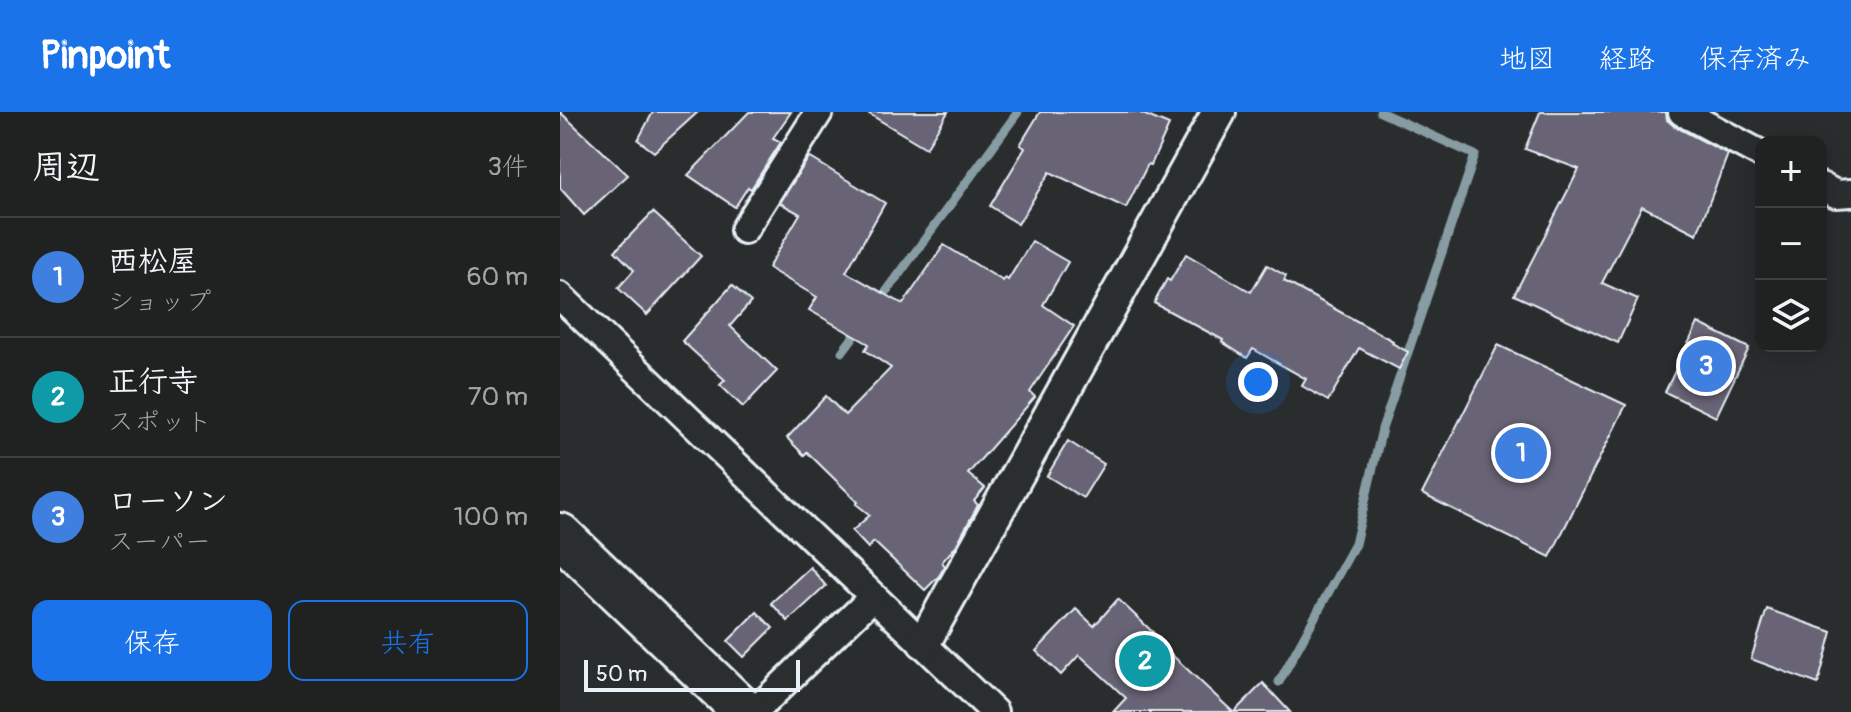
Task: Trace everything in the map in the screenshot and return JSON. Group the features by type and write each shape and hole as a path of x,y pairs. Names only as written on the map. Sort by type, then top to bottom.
{"main road":[{"path":"560,535 745,712"}],"street":[{"path":"744,230 819,112"},
{"path":"924,642 1219,112"},
{"path":"1682,112 1755,151"},
{"path":"1827,189 1836,194 1851,193"},
{"path":"560,296 994,712"},
{"path":"754,712 873,597"}],"building":[{"path":"560,112 628,175 584,215 560,188"},
{"path":"653,112 698,112 654,152 638,140"},
{"path":"749,112 791,112 773,138 781,142 751,189 748,187 735,207 688,175"},
{"path":"866,112 948,112 926,148"},
{"path":"1040,112 1138,112 1169,125 1151,165 1148,164 1126,208 1050,172 1018,224 990,206 1025,148 1020,145"},
{"path":"1540,112 1666,112 1667,120 1674,126 1728,154 1697,234 1642,206 1602,283 1638,299 1618,343 1514,295 1579,169 1525,149"},
{"path":"809,157 885,203 846,272 903,304 944,245 1003,281 1005,278 1008,280 1032,241 1068,262 1043,305 1074,326 1030,392 1035,397 968,474 985,488 974,501 978,505 956,546 942,562 945,566 925,590 874,542 868,548 852,531 870,515 807,452 804,455 787,438 826,396 845,415 891,368 865,350 869,344 809,310 817,297 768,268 800,214 780,203"},
{"path":"653,212 701,256 647,315 618,288 634,270 615,251"},
{"path":"1186,254 1251,292 1267,265 1286,276 1284,281 1408,352 1399,369 1359,348 1328,401 1302,386 1306,379 1253,349 1247,358 1223,340 1154,303"},
{"path":"732,285 751,302 730,326 777,371 743,407 720,385 725,380 682,341"},
{"path":"1698,323 1749,348 1716,417 1665,392"},
{"path":"1498,345 1626,405 1550,557 1422,494"},
{"path":"1068,441 1104,464 1083,498 1047,476"},
{"path":"810,567 826,586 788,621 771,603"},
{"path":"1118,599 1159,638 1156,640 1233,712 1113,712 1126,698 1083,658 1079,655 1061,675 1036,651 1076,609 1094,626"},
{"path":"1767,609 1832,632 1818,684 1751,659"},
{"path":"757,612 773,628 744,657 728,641"},
{"path":"1263,683 1290,712 1234,712"}],"waterway":[{"path":"878,303 1018,112"},
{"path":"1279,682 1355,544 1382,429 1475,155 1380,112"},
{"path":"842,352 860,328"}],"place":[{"name":"ローソン","path":"1706,366"},
{"name":"西松屋","path":"1521,453"},
{"name":"正行寺","path":"1145,661"}]}
